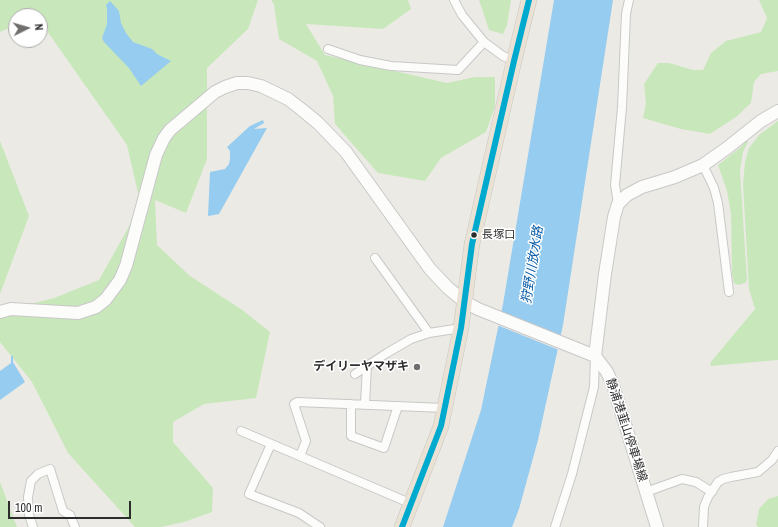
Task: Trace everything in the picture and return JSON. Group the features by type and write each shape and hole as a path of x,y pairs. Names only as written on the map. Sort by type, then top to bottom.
{"highway":[{"path":"402,527 437,440 445,408 461,328 472,244 529,0"}],"street":[{"path":"454,0 462,15 484,42 503,56 514,61"},
{"path":"555,527 572,474 594,387 595,356 609,245 618,204 615,185 622,107 626,14 629,0"},
{"path":"328,49 360,60 391,66 458,70 484,42"},
{"path":"0,312 11,309 78,313 96,307 106,299 120,280 126,266 156,155 164,138 170,130 215,92 237,83 248,83 261,86 288,99 318,123 346,152 430,269 448,288 465,302 478,309 595,356"},
{"path":"618,204 627,195 642,187 675,177 702,165 727,148 761,121 778,111"},
{"path":"702,165 714,188 718,203 729,292"},
{"path":"375,258 429,334"},
{"path":"355,374 411,339 461,328"},
{"name":"静浦港韮山停車場線","path":"595,356 607,372 613,385 657,527"},
{"path":"365,404 367,366"},
{"path":"300,456 306,441 294,404 297,402 445,408"},
{"path":"351,404 351,436 384,448 398,406"},
{"path":"241,432 412,504"},
{"path":"271,444 249,494 298,514 320,527"},
{"path":"703,527 704,507 718,482 723,479 758,472 772,460 778,451"},
{"path":"33,527 29,515 28,497 31,480 38,474 50,469 63,511 70,515 74,527"},
{"path":"646,492 682,479 696,482 712,492"}],"green space":[{"path":"0,0 258,0 248,29 207,68 207,159 186,213 155,200 157,245 190,276 241,309 270,332 256,398 204,404 173,422 173,442 213,488 212,512 184,522 161,527 135,527 68,453 32,382 0,342 0,312 54,298 99,280 146,196 138,193 127,145 48,32 48,8 8,8 8,28 0,32"},
{"path":"271,0 408,0 411,9 383,29 306,24 325,55 447,83 475,77 495,77 495,106 486,132 441,158 425,181 378,173 335,124 333,96 317,61 279,39 274,4"},
{"path":"479,0 511,0 507,25 503,34 489,30"},
{"path":"759,0 778,0 778,71 761,74 754,82 751,103 736,117 710,134 681,129 643,118 646,103 644,84 658,63 669,63 693,70 703,70 711,53 726,41 761,32 767,18"},
{"path":"778,121 778,360 711,366 710,363 755,309 749,289 743,184 745,162 749,148 759,135"},
{"path":"747,140 748,142 743,152 740,171 747,280 745,283 738,285 734,283 732,274 731,214 727,191 718,165 741,147"},
{"path":"0,141 29,216 0,294"},
{"path":"0,482 9,506 17,527 0,527"},
{"path":"778,496 778,527 758,527 756,525 759,509 768,499"}],"water":[{"name":"狩野川放水路","path":"554,0 613,0 563,325 538,440 519,509 512,527 443,527 481,410 503,304"},
{"path":"110,1 119,11 121,23 133,42 152,49 157,54 171,61 141,86 129,68 102,38 107,24 106,5"},
{"path":"263,120 264,123 254,129 267,128 219,214 208,216 210,172 225,169 229,164 230,158 230,151 227,147 250,126"},
{"path":"11,356 13,356 13,362 25,382 0,400 0,371 11,363"}],"pier":[{"path":"500,311 562,336 559,350 497,325"}],"transit line":[{"path":"402,527 441,426 461,328 472,244 529,0"}],"place":[{"name":"長塚口","path":"474,235"},
{"name":"デイリーヤマザキ","path":"417,367"}]}
